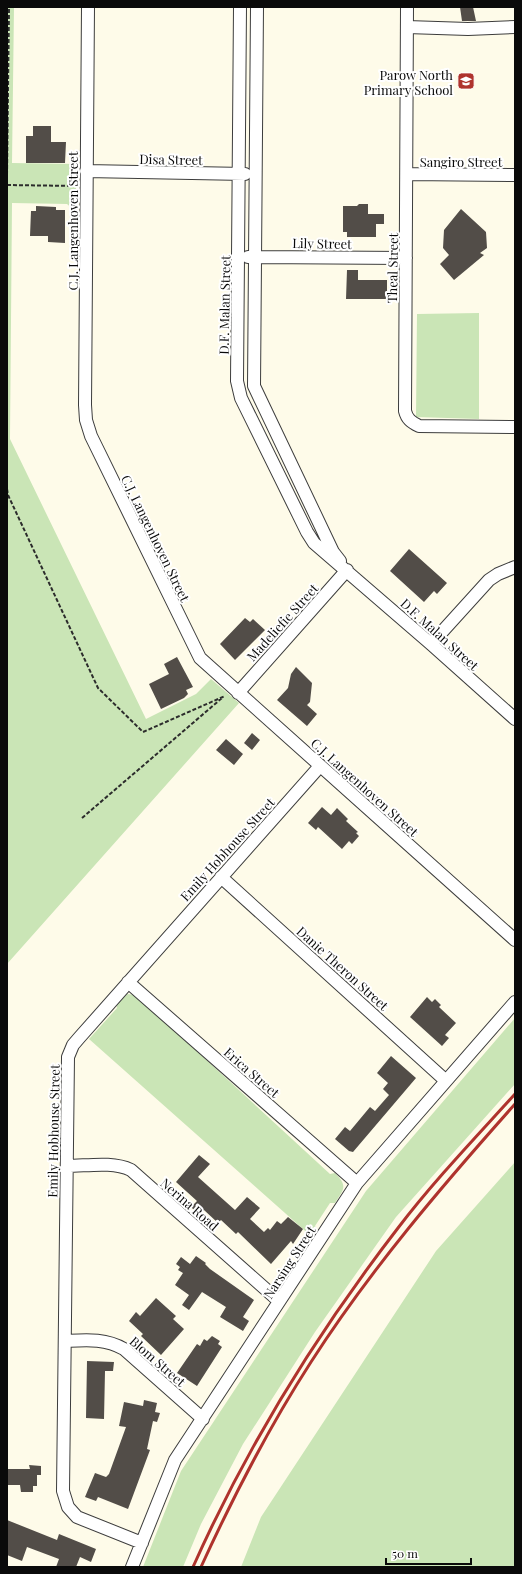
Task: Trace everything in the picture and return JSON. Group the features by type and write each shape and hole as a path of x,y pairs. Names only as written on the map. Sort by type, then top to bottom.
{"street":[{"name":"C.J. Langenhoven Street","path":"88,7 85,405 88,430 200,658 210,669 515,940"},
{"name":"D.F. Malan Street","path":"240,7 237,381 239,392 307,532 320,550 347,570 515,719"},
{"name":"D.F. Malan Street","path":"257,7 254,174 254,386 333,552 347,570"},
{"name":"Theal Street","path":"407,7 406,417 412,422 426,427 515,427"},
{"path":"407,27 468,29 515,27"},
{"name":"Disa Street","path":"86,171 254,174"},
{"name":"Sangiro Street","path":"407,174 515,175"},
{"name":"Lily Street","path":"239,257 406,258"},
{"path":"239,392 254,386"},
{"path":"431,644 489,580 498,574 515,567"},
{"name":"Madeliefie Street","path":"238,693 347,570"},
{"name":"Emily Hobhouse Street","path":"142,1543 87,1523 77,1517 68,1507 63,1491 66,1166 68,1069 71,1049 128,982 320,766"},
{"name":"Danie Theron Street","path":"221,877 445,1080"},
{"name":"Erica Street","path":"128,982 357,1183"},
{"name":"Narsing Street","path":"132,1567 175,1460 357,1183 445,1080 515,1002"},
{"name":"Nerina Road","path":"66,1166 114,1166 124,1167 131,1170 279,1301"},
{"name":"Blom Street","path":"65,1340 105,1340 120,1346 202,1419"}],"path":[{"path":"7,175 9,7"},
{"path":"7,185 86,186"},
{"path":"7,489 8,495 98,688 143,732 225,696 238,693"},
{"path":"82,818 225,696"}],"green space":[{"path":"7,7 14,7 12,163 77,164 75,211 67,204 12,203 10,439 146,719 196,694 211,679 239,703 7,964"},
{"path":"479,313 479,419 416,417 417,314"},
{"path":"127,994 136,995 330,1174 335,1173 339,1177 343,1185 342,1191 335,1203 330,1203 315,1226 317,1230 312,1237 89,1039 117,1008 116,1004"},
{"path":"515,1018 515,1084 396,1217 315,1332 243,1444 201,1524 183,1567 143,1567 181,1471 366,1191"},
{"path":"515,1162 515,1567 241,1567 261,1517 436,1251"}],"building":[{"path":"460,7 473,7 476,21 462,21"},
{"path":"33,126 51,126 51,142 66,142 65,163 26,163 26,136 33,136"},
{"path":"359,204 368,204 368,214 384,214 384,224 376,224 376,237 347,237 347,232 343,232 343,206 357,206"},
{"path":"36,206 56,207 56,210 65,210 65,243 48,242 48,236 30,236 31,211 36,211"},
{"path":"461,209 486,232 487,248 480,253 484,255 454,280 440,264 449,255 443,248 444,230"},
{"path":"347,270 358,270 358,280 387,280 387,299 346,299"},
{"path":"409,549 447,583 437,594 434,591 424,602 390,571"},
{"path":"245,618 250,622 253,619 265,630 235,660 220,644"},
{"path":"177,657 193,687 186,690 188,694 184,698 161,709 149,684 169,674 164,664"},
{"path":"296,667 312,683 310,702 307,705 317,714 307,726 277,700 288,688 291,674"},
{"path":"252,733 260,740 252,750 244,743"},
{"path":"226,739 243,754 234,765 216,750"},
{"path":"322,807 331,815 337,808 348,819 346,821 358,832 356,833 359,836 352,844 349,841 342,849 318,827 316,830 308,823"},
{"path":"427,997 432,1002 435,999 441,1005 439,1007 456,1023 445,1035 449,1038 442,1046 410,1017"},
{"path":"391,1056 416,1078 353,1152 349,1151 335,1139 345,1127 350,1131 370,1107 375,1111 389,1095 383,1089 388,1083 377,1073"},
{"path":"199,1155 210,1164 198,1177 235,1210 247,1197 260,1208 250,1219 264,1232 268,1228 270,1230 277,1221 281,1224 288,1217 303,1229 293,1244 291,1241 271,1264 238,1232 236,1234 221,1220 218,1223 204,1210 199,1215 191,1207 197,1201 176,1182"},
{"path":"196,1256 206,1263 205,1264 210,1269 254,1300 243,1317 249,1321 243,1331 220,1317 226,1307 202,1292 189,1310 182,1305 189,1295 175,1285 183,1273 178,1270 180,1267 176,1264 181,1257 190,1264"},
{"path":"156,1298 176,1316 173,1319 184,1329 161,1355 141,1336 143,1334 129,1321 136,1312 140,1316"},
{"path":"212,1336 220,1341 218,1344 222,1347 197,1386 177,1373 197,1344 200,1346 204,1339 207,1341"},
{"path":"87,1361 114,1362 113,1371 105,1371 104,1419 86,1418"},
{"path":"144,1400 157,1403 155,1412 160,1413 157,1422 153,1421 147,1449 150,1450 128,1509 98,1497 96,1501 85,1497 95,1473 106,1477 109,1474 126,1427 119,1426 124,1402 143,1406"},
{"path":"29,1465 41,1466 41,1475 37,1475 37,1486 33,1486 33,1492 21,1492 20,1485 7,1485 7,1469 30,1469"},
{"path":"7,1520 57,1540 59,1534 96,1549 91,1562 80,1557 76,1567 56,1567 59,1559 27,1547 22,1561 7,1555"}],"railway":[{"path":"193,1567 236,1478 260,1434 339,1308 411,1211 515,1094"},
{"path":"201,1567 266,1437 311,1362 334,1328 408,1229 515,1104"}],"place":[{"name":"Parow North Primary School","path":"466,81"}]}
